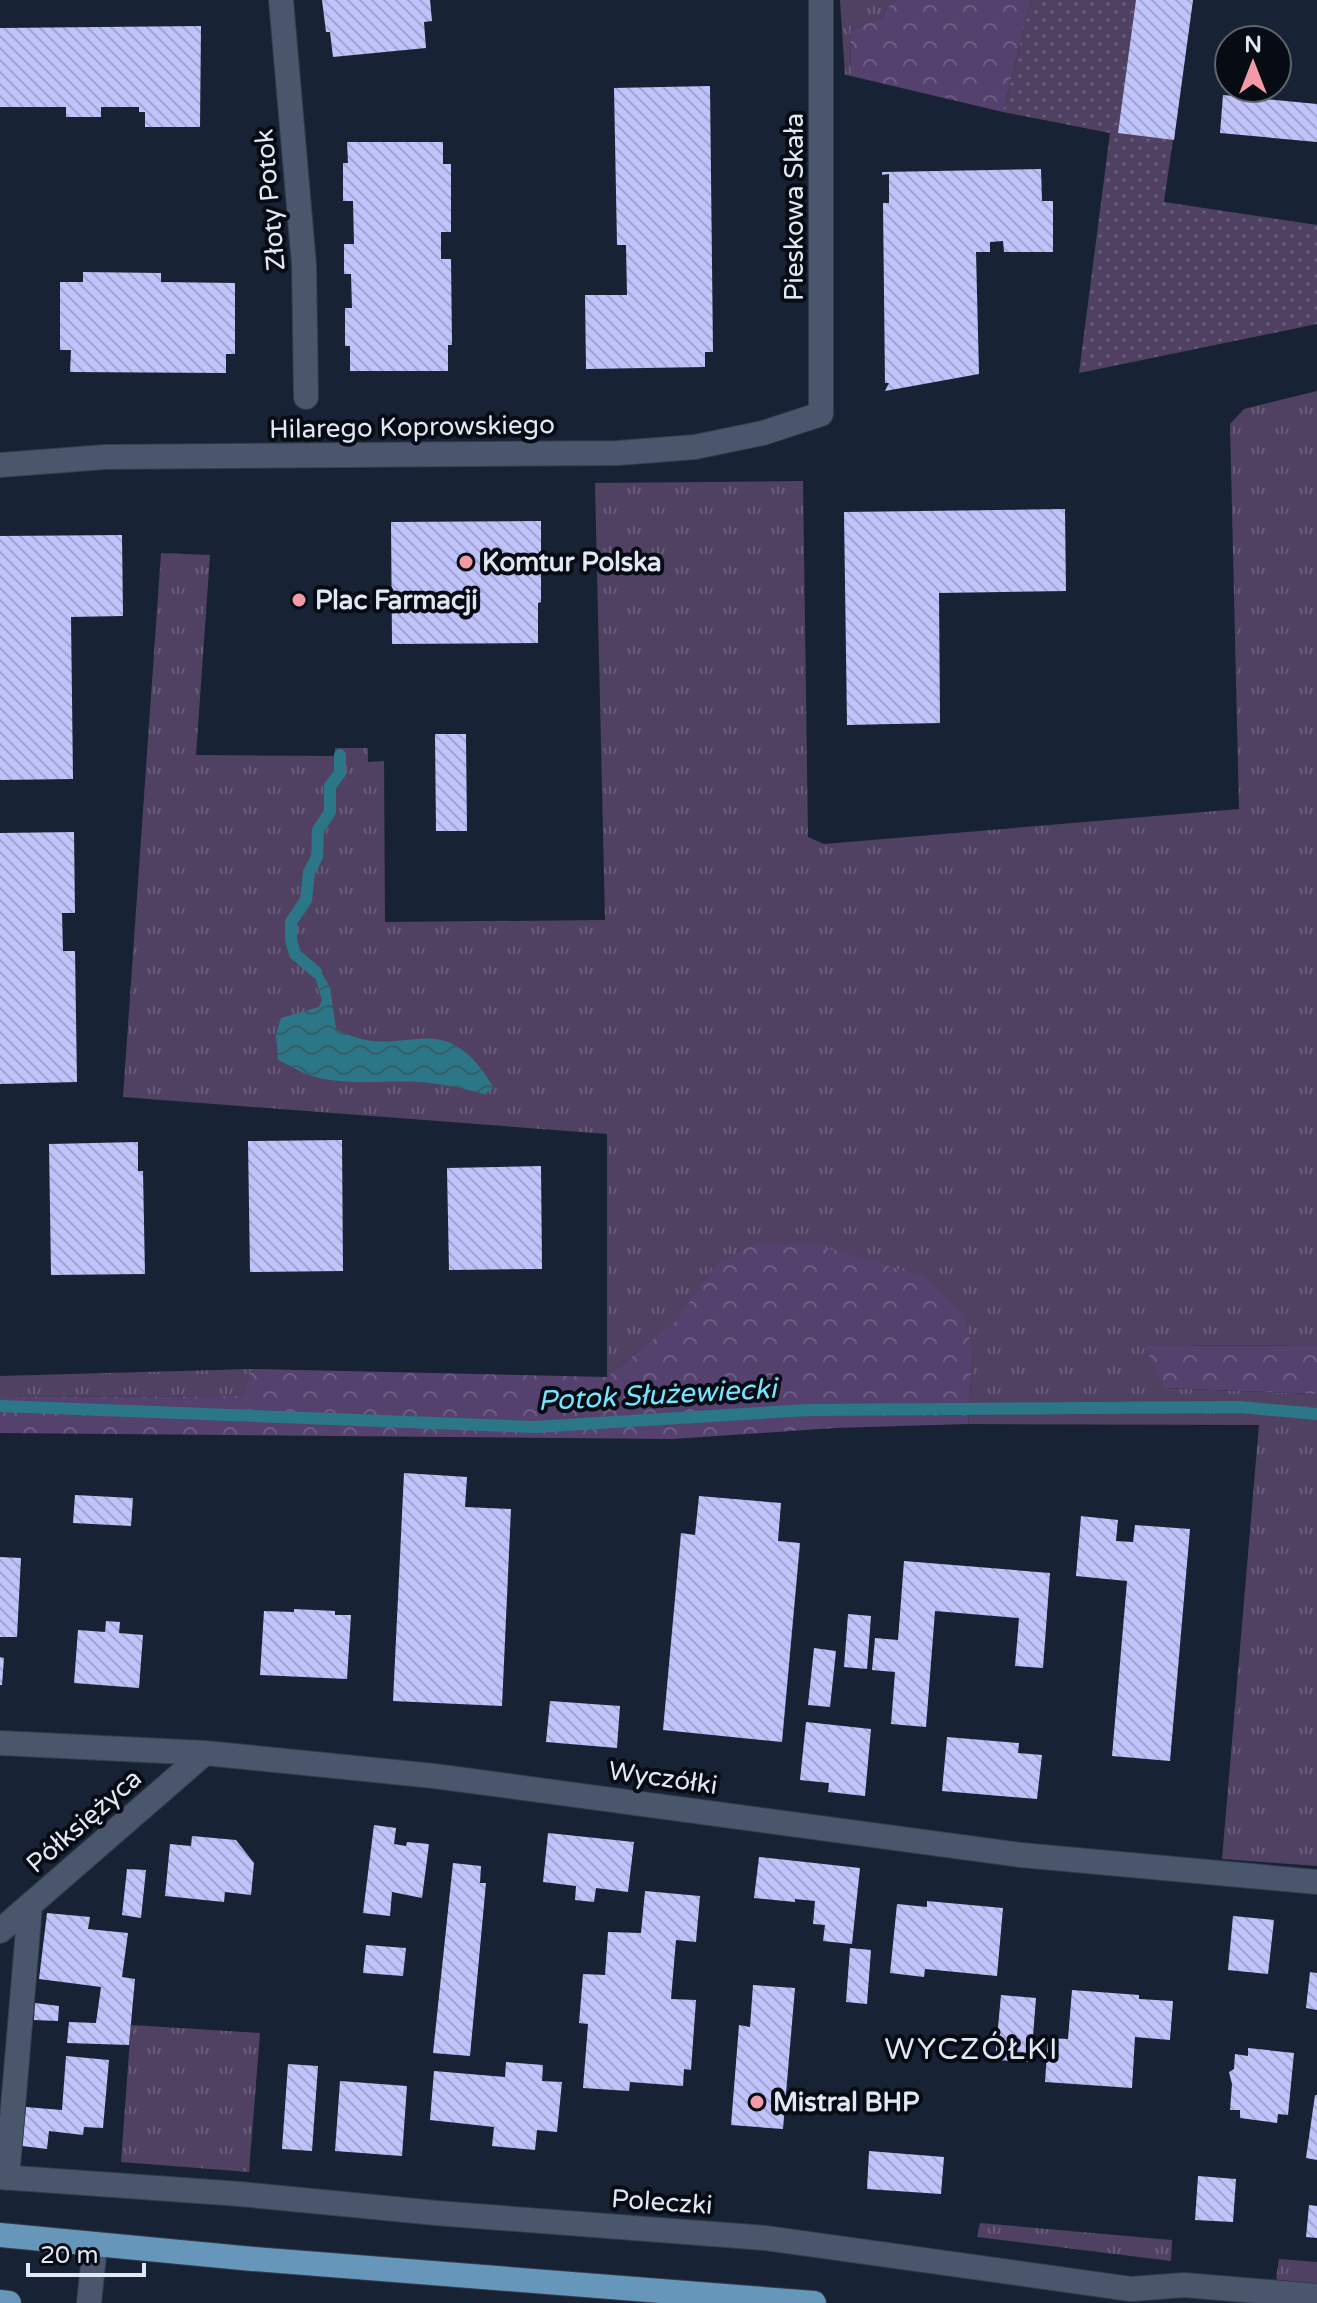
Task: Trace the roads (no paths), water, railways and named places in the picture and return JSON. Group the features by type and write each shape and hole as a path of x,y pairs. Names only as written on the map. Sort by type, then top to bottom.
{"main road":[{"path":"0,2235 95,2246 814,2303"},
{"path":"0,2302 9,2303"}],"street":[{"name":"Złoty Potok","path":"281,0 304,265 306,397"},
{"name":"Pieskowa Skała","path":"821,0 821,414"},
{"name":"Hilarego Koprowskiego","path":"0,465 105,457 618,453 695,447 763,433 821,414"},
{"name":"Wyczółki","path":"0,1743 205,1753 434,1776 1021,1855 1317,1882"},
{"name":"Półksiężyca","path":"0,1931 205,1753"},
{"path":"4,2178 30,1906"},
{"name":"Poleczki","path":"4,2178 240,2194 436,2213 766,2238 1131,2289 1184,2285 1317,2296"},
{"path":"89,2303 95,2246"}],"water":[{"path":"319,969 330,987 336,1029 360,1039 438,1039 456,1046 474,1061 494,1088 484,1094 426,1083 333,1080 306,1074 278,1060 276,1034 281,1018 319,1007 322,1000 314,973"}],"waterway":[{"path":"316,972 295,954 291,922 306,900 309,872 317,857 318,830 330,812 330,786 340,773 340,755"},
{"name":"Potok Służewiecki","path":"0,1406 534,1427 808,1410 1240,1407 1317,1414"}],"place":[{"name":"Komtur Polska","path":"466,562"},
{"name":"Plac Farmacji","path":"299,600"},
{"name":"Mistral BHP","path":"757,2102"}],"district":[{"name":"WYCZÓŁKI","path":"972,2049"}]}
